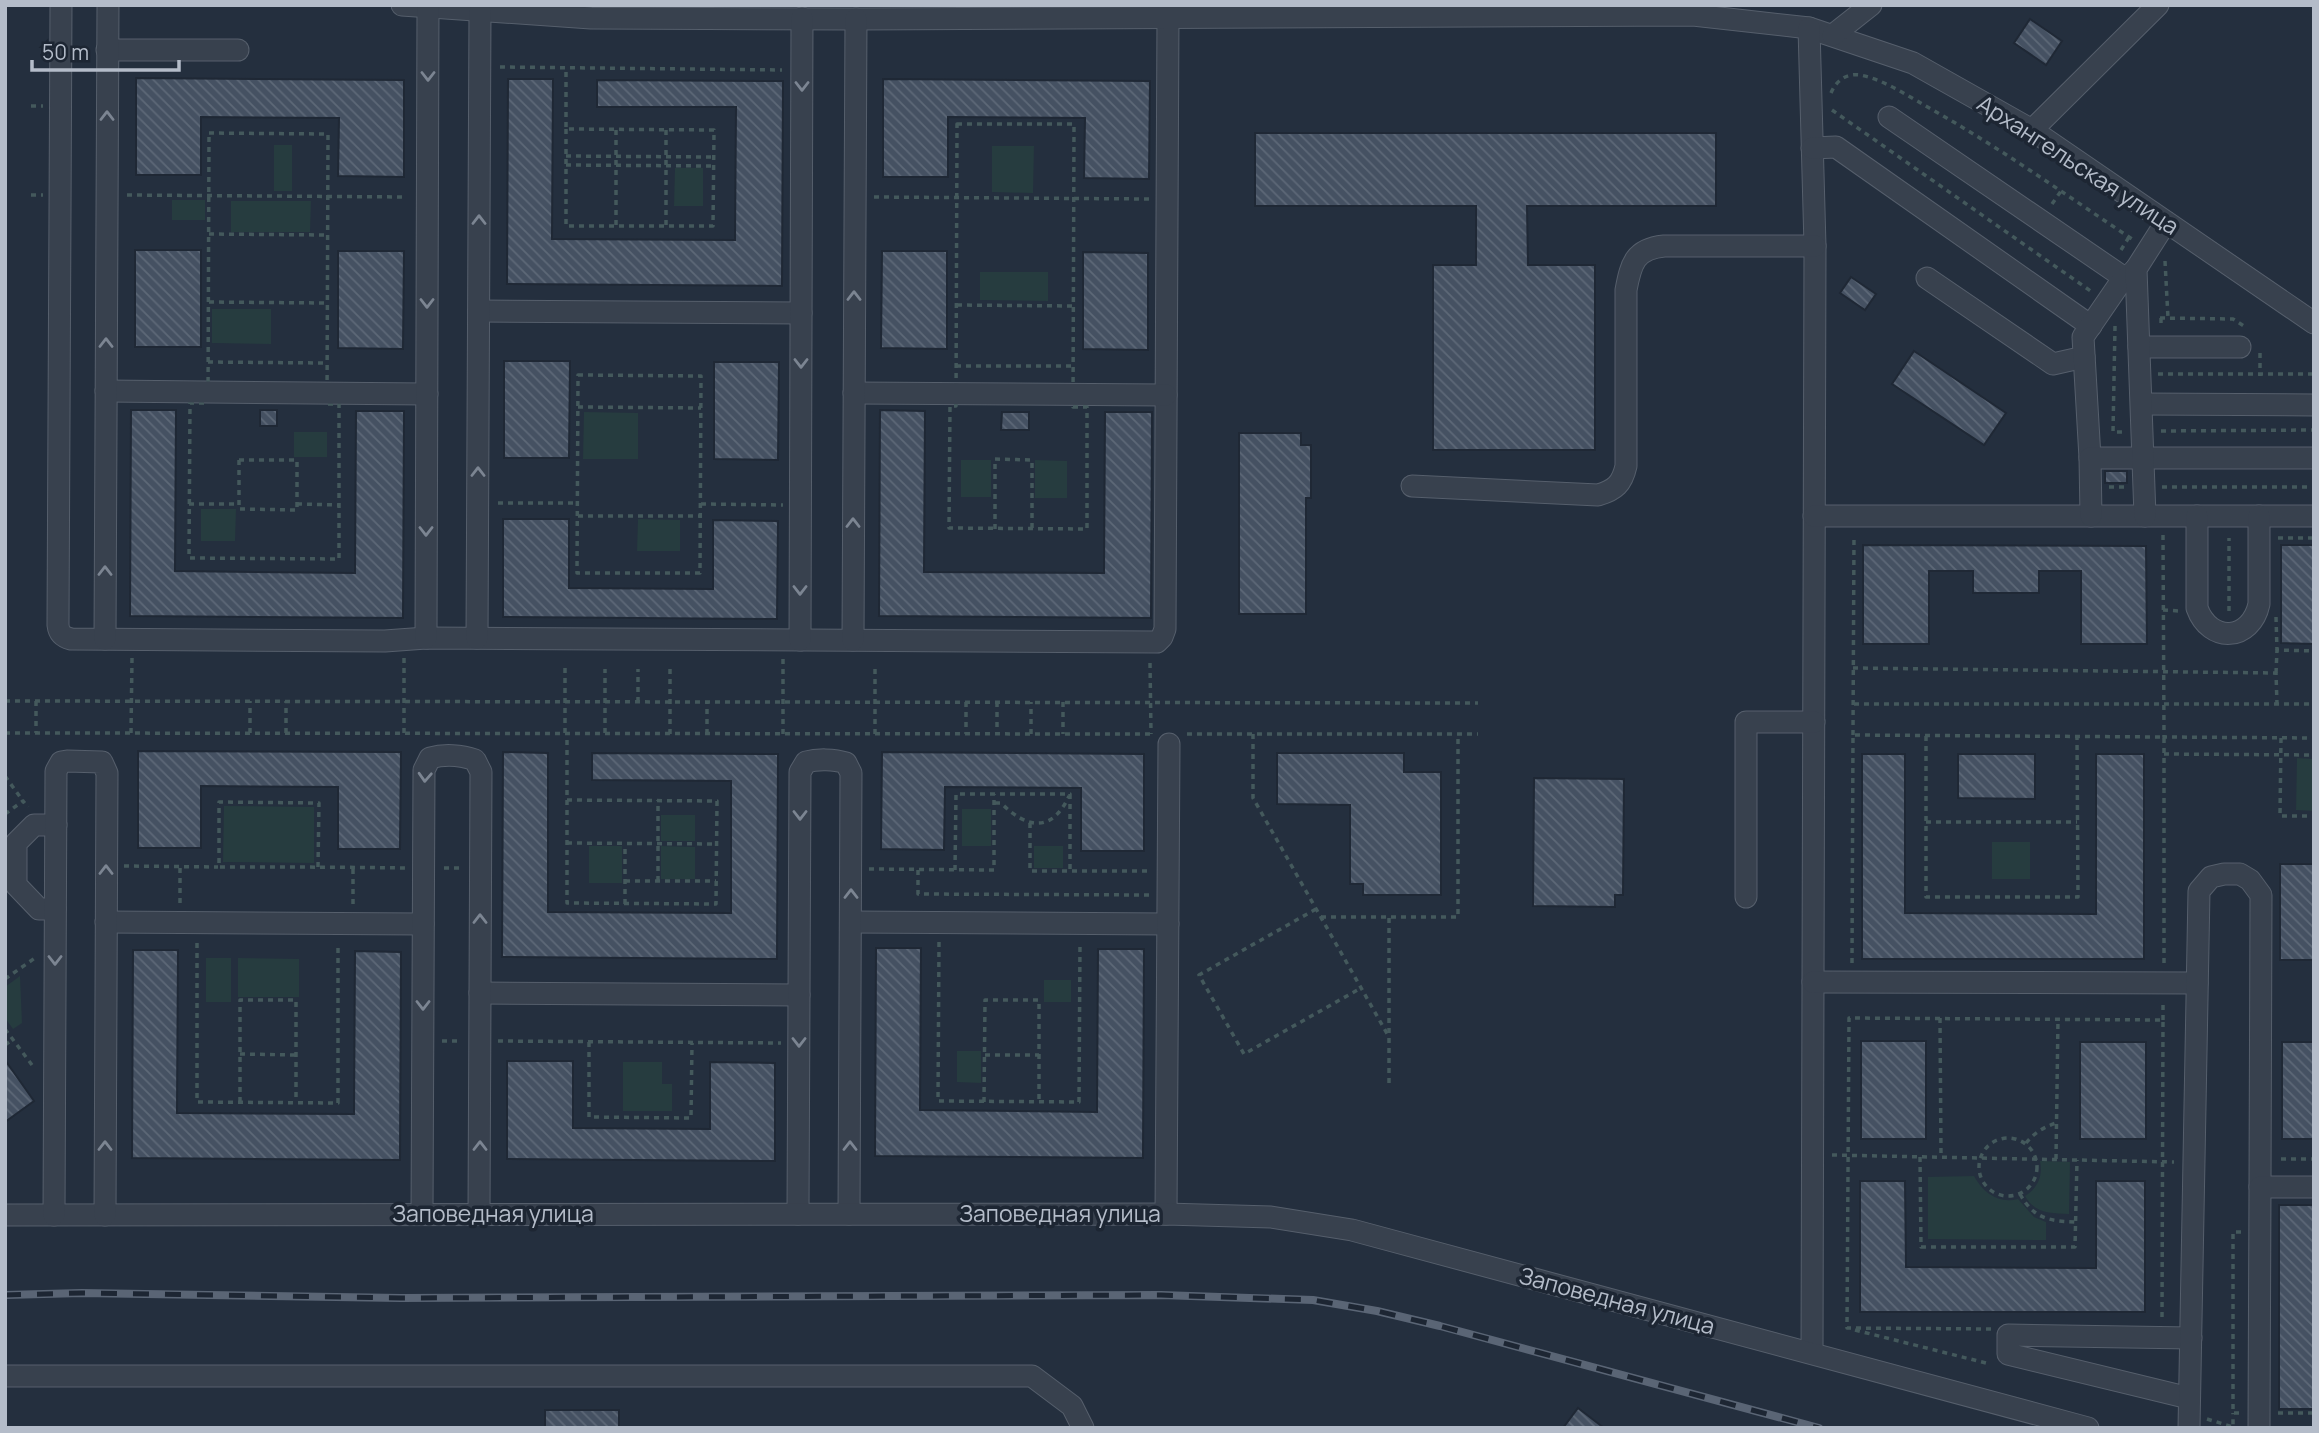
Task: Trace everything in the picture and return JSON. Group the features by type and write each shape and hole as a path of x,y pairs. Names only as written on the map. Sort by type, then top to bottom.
{"street":[{"path":"61,5 58,625 59,632 64,637 105,639 1157,642 1163,637 1165,629 1168,16"},
{"path":"105,639 107,5"},
{"name":"Архангельская улица","path":"402,5 591,18 1693,15 1809,28 1913,63 2032,130 2314,323"},
{"path":"1833,35 1871,5"},
{"path":"2032,130 2158,5"},
{"path":"415,639 427,394 428,8"},
{"path":"477,638 480,12"},
{"path":"791,640 801,313 802,18"},
{"path":"853,640 856,19"},
{"path":"1809,28 1815,246 1812,1352"},
{"path":"107,50 238,50"},
{"path":"1889,117 2131,274"},
{"path":"1812,148 1836,147 2091,326"},
{"path":"2091,516 2083,337 2166,222"},
{"path":"1412,486 1598,495 1613,491 1623,479 1626,466 1626,290 1629,272 1636,258 1648,248 1664,246 1815,246"},
{"path":"2131,274 2139,347 2145,516"},
{"path":"1927,278 2053,364 2084,357"},
{"path":"479,311 801,313"},
{"path":"2139,347 2240,347"},
{"path":"106,391 427,394"},
{"path":"854,393 1166,395"},
{"path":"2142,404 2314,405"},
{"path":"2090,458 2314,458"},
{"path":"1814,516 2314,516"},
{"path":"2197,516 2197,611 2208,627 2228,633 2246,628 2257,613 2259,516"},
{"path":"1746,897 1746,722 1814,722"},
{"path":"1165,737 1168,924 1166,1214"},
{"path":"422,1214 424,770 430,758 466,756 475,760 481,772 479,1214"},
{"path":"798,1214 800,772 806,762 811,760 839,761 850,767 849,1214"},
{"path":"54,1215 56,825 58,766 66,761 102,762 107,773 105,1214"},
{"path":"55,909 39,909 16,886 16,843 34,825 56,825"},
{"path":"2189,1428 2199,891 2211,877 2240,874 2250,880 2261,895 2259,1428"},
{"path":"106,922 423,924"},
{"path":"851,922 1168,924"},
{"path":"1813,982 2197,983"},
{"path":"480,993 799,995"},
{"path":"2260,1187 2314,1187"},
{"name":"Заповедная улица","path":"5,1215 1166,1214 1271,1217 1352,1230 2088,1428"},
{"path":"2189,1398 2008,1354 2008,1335 2190,1338"},
{"path":"5,1376 1032,1376 1072,1406 1083,1428"}],"path":[{"path":"500,58 500,68 786,70"},
{"path":"566,69 566,128 566,226 713,226 714,130 566,128"},
{"path":"956,349 957,124 1074,124 1073,349"},
{"path":"616,129 616,226"},
{"path":"666,129 666,226"},
{"path":"208,348 209,133 328,134 327,348"},
{"path":"566,156 714,157"},
{"path":"566,165 714,166"},
{"path":"1937,219 1969,171"},
{"path":"31,195 60,195"},
{"path":"107,195 398,197"},
{"path":"888,197 1146,199"},
{"path":"209,234 327,235"},
{"path":"209,302 327,303"},
{"path":"956,305 1073,306"},
{"path":"208,362 327,363"},
{"path":"956,366 1073,366"},
{"path":"2140,374 2314,374"},
{"path":"578,375 701,376 700,573 577,573 578,407 578,375"},
{"path":"578,407 701,408"},
{"path":"190,420 189,558 325,559 339,559 339,421"},
{"path":"2113,432 2314,430"},
{"path":"950,434 949,528 995,529 1087,529 1087,435"},
{"path":"995,529 995,459 1032,460 1032,529"},
{"path":"239,460 297,460 296,510 239,509 239,504 239,460"},
{"path":"2090,487 2314,487"},
{"path":"508,503 578,503"},
{"path":"189,504 239,504"},
{"path":"701,504 774,505"},
{"path":"297,505 339,505"},
{"path":"578,516 701,516"},
{"path":"1852,965 1853,536 1866,536"},
{"path":"2162,1330 2163,538 2314,538"},
{"path":"2229,538 2229,611"},
{"path":"131,733 132,639"},
{"path":"404,733 404,702 415,639"},
{"path":"783,734 783,702 791,640"},
{"path":"1150,642 1150,703 1165,737"},
{"path":"2277,704 2277,650 2314,651"},
{"path":"565,668 567,903 716,904 717,800 567,800"},
{"path":"605,733 606,668"},
{"path":"638,668 638,702"},
{"path":"1853,668 2276,673"},
{"path":"670,669 670,734"},
{"path":"875,669 875,734"},
{"path":"5,701 1478,703"},
{"path":"36,701 36,733"},
{"path":"250,701 250,733"},
{"path":"285,733 286,701"},
{"path":"707,734 708,702"},
{"path":"966,702 966,734"},
{"path":"997,702 997,734"},
{"path":"1031,702 1031,734"},
{"path":"1063,702 1063,734"},
{"path":"1853,704 2314,704"},
{"path":"5,733 1063,734 1165,737 1253,734 1478,734"},
{"path":"1253,734 1253,798 1389,1037"},
{"path":"1321,917 1458,918 1458,734"},
{"path":"1853,735 2314,738"},
{"path":"1926,736 1926,897 2078,897 2077,737"},
{"path":"2281,738 2280,816 2314,816"},
{"path":"2164,754 2314,755"},
{"path":"5,776 29,808 36,808"},
{"path":"955,870 956,794 1070,794"},
{"path":"944,870 994,870 994,794"},
{"path":"994,803 1001,803 1011,813 1030,824 1051,821 1070,794"},
{"path":"1070,794 1070,871"},
{"path":"658,800 658,881"},
{"path":"5,814 23,801"},
{"path":"219,867 219,802 318,803 318,867"},
{"path":"1926,821 2077,822"},
{"path":"1030,824 1030,871 1151,871"},
{"path":"567,844 716,844"},
{"path":"625,844 625,904"},
{"path":"198,866 342,867"},
{"path":"918,870 918,894 1151,895"},
{"path":"625,881 716,881"},
{"path":"1316,909 1199,975 1244,1054 1361,988"},
{"path":"1389,918 1389,1087"},
{"path":"939,942 938,1101 984,1102 1079,1102 1080,943"},
{"path":"197,943 197,1102 338,1103 338,944"},
{"path":"5,979 37,956"},
{"path":"240,1102 240,1000 296,1000 296,1102"},
{"path":"984,1102 985,1000 1039,1000 1039,1102"},
{"path":"1994,1329 1847,1328 1849,1018 2163,1020"},
{"path":"1940,1018 1941,1157"},
{"path":"2056,1159 2058,1019"},
{"path":"5,1029 55,1097"},
{"path":"5,1045 13,1039"},
{"path":"573,1042 710,1043"},
{"path":"589,1042 589,1117 691,1118 692,1043"},
{"path":"240,1054 296,1055"},
{"path":"985,1055 1039,1055"},
{"path":"2026,1143 2039,1131 2056,1123"},
{"path":"2012,1137 2026,1143 2036,1159 2037,1174 2034,1182 2020,1194 2002,1196 1986,1186 1981,1178 1980,1157 1993,1142 2012,1137"},
{"path":"1812,1154 2194,1162"},
{"path":"1920,1157 1921,1247 2075,1247 2077,1160"},
{"path":"2020,1194 2036,1213 2052,1221 2076,1222"}],"green space":[{"path":"274,145 292,145 292,191 274,191"},
{"path":"992,146 1034,146 1033,193 992,192"},
{"path":"675,168 703,168 703,206 674,206"},
{"path":"172,200 205,200 205,220 172,220"},
{"path":"231,201 311,201 310,232 231,232"},
{"path":"980,272 1048,272 1048,301 980,300"},
{"path":"212,309 271,309 271,344 212,343"},
{"path":"584,412 638,413 638,459 583,459"},
{"path":"294,432 327,432 327,457 294,457"},
{"path":"961,460 991,460 991,497 961,497"},
{"path":"1035,460 1067,461 1067,498 1035,498"},
{"path":"201,509 236,509 235,541 201,541"},
{"path":"638,519 680,520 680,551 637,551"},
{"path":"2297,758 2314,759 2314,811 2296,810"},
{"path":"224,806 314,807 314,863 223,862"},
{"path":"962,809 991,809 991,846 962,846"},
{"path":"661,815 695,815 695,841 661,841"},
{"path":"1992,842 2030,842 2030,879 1992,879"},
{"path":"589,846 622,846 622,883 589,883"},
{"path":"661,846 695,847 695,879 661,879"},
{"path":"1034,846 1063,846 1063,868 1034,868"},
{"path":"206,958 231,958 231,1002 206,1002"},
{"path":"238,958 299,959 299,997 238,997"},
{"path":"20,976 22,1023 13,1029 5,1018 5,987"},
{"path":"1044,980 1071,980 1071,1002 1044,1002"},
{"path":"957,1051 981,1051 981,1083 957,1082"},
{"path":"623,1062 662,1062 662,1084 672,1084 672,1111 623,1111"},
{"path":"2040,1161 2070,1162 2069,1214 2050,1213 2039,1209 2025,1196 2038,1181"},
{"path":"1974,1176 1992,1196 2004,1200 2018,1199 2034,1217 2046,1222 2046,1240 1928,1239 1928,1177"}],"building":[{"path":"2030,19 2062,41 2046,65 2014,43"},
{"path":"136,78 404,80 404,177 338,176 339,118 201,117 201,175 136,175"},
{"path":"508,79 553,79 552,239 735,240 736,107 597,107 597,80 783,81 782,286 507,284"},
{"path":"883,79 1150,81 1149,179 1084,178 1085,118 948,117 948,177 883,177"},
{"path":"1255,133 1716,133 1716,206 1527,206 1528,265 1595,265 1595,450 1433,450 1433,265 1476,265 1476,206 1255,206"},
{"path":"135,250 201,250 201,347 135,347"},
{"path":"338,251 404,251 403,349 338,348"},
{"path":"882,251 947,251 947,349 881,348"},
{"path":"1083,252 1148,253 1148,350 1083,349"},
{"path":"1851,277 1876,294 1865,310 1840,293"},
{"path":"1914,351 2006,413 1984,445 1892,384"},
{"path":"504,361 570,361 569,458 504,458"},
{"path":"714,362 779,362 778,460 714,459"},
{"path":"131,410 176,410 175,571 355,573 356,411 404,411 403,618 130,616"},
{"path":"260,410 277,410 277,426 260,426"},
{"path":"880,410 925,411 924,572 1104,573 1105,412 1152,412 1151,618 879,616"},
{"path":"1002,412 1029,412 1029,430 1001,430"},
{"path":"1239,433 1301,433 1301,445 1311,445 1311,498 1306,498 1306,614 1239,614"},
{"path":"2105,471 2127,471 2127,483 2105,483"},
{"path":"503,519 569,519 569,588 713,589 713,520 778,521 777,619 503,617"},
{"path":"1863,545 2146,546 2147,644 2081,644 2081,571 2039,571 2039,593 1973,593 1973,571 1929,571 1929,644 1863,644"},
{"path":"2281,545 2314,545 2314,644 2281,643"},
{"path":"138,751 401,752 400,849 338,849 338,787 201,786 201,848 138,848"},
{"path":"503,752 548,753 548,912 731,913 731,781 592,780 592,753 778,754 777,959 502,957"},
{"path":"882,752 1144,754 1144,851 1081,851 1081,788 945,787 944,850 881,849"},
{"path":"1277,753 1404,753 1404,772 1441,772 1441,895 1363,895 1363,884 1350,884 1350,805 1277,804"},
{"path":"1862,754 1905,754 1905,913 2096,914 2096,754 2144,754 2144,959 1862,959"},
{"path":"1958,754 2035,754 2035,799 1958,798"},
{"path":"1534,778 1624,779 1623,895 1615,895 1615,907 1533,906"},
{"path":"2280,864 2314,864 2314,960 2280,960"},
{"path":"876,948 921,948 920,1110 1097,1112 1098,949 1144,949 1143,1158 875,1156"},
{"path":"133,950 178,950 177,1113 354,1114 355,951 401,952 400,1160 132,1158"},
{"path":"1861,1041 1926,1041 1926,1139 1861,1139"},
{"path":"2080,1042 2146,1042 2146,1139 2080,1139"},
{"path":"2282,1042 2314,1042 2314,1139 2282,1139"},
{"path":"5,1060 34,1101 5,1122"},
{"path":"507,1061 573,1061 573,1128 710,1129 710,1062 775,1063 775,1161 507,1159"},
{"path":"1860,1181 1905,1181 1906,1267 2096,1268 2096,1181 2145,1181 2145,1312 1860,1312"},
{"path":"2279,1205 2314,1205 2314,1409 2279,1409"},
{"path":"1578,1408 1604,1428 1563,1428"},
{"path":"545,1410 619,1410 619,1428 545,1428"}],"railway":[{"path":"5,1295 82,1293 401,1298 1161,1295 1313,1300 1440,1326 1819,1428"}]}
